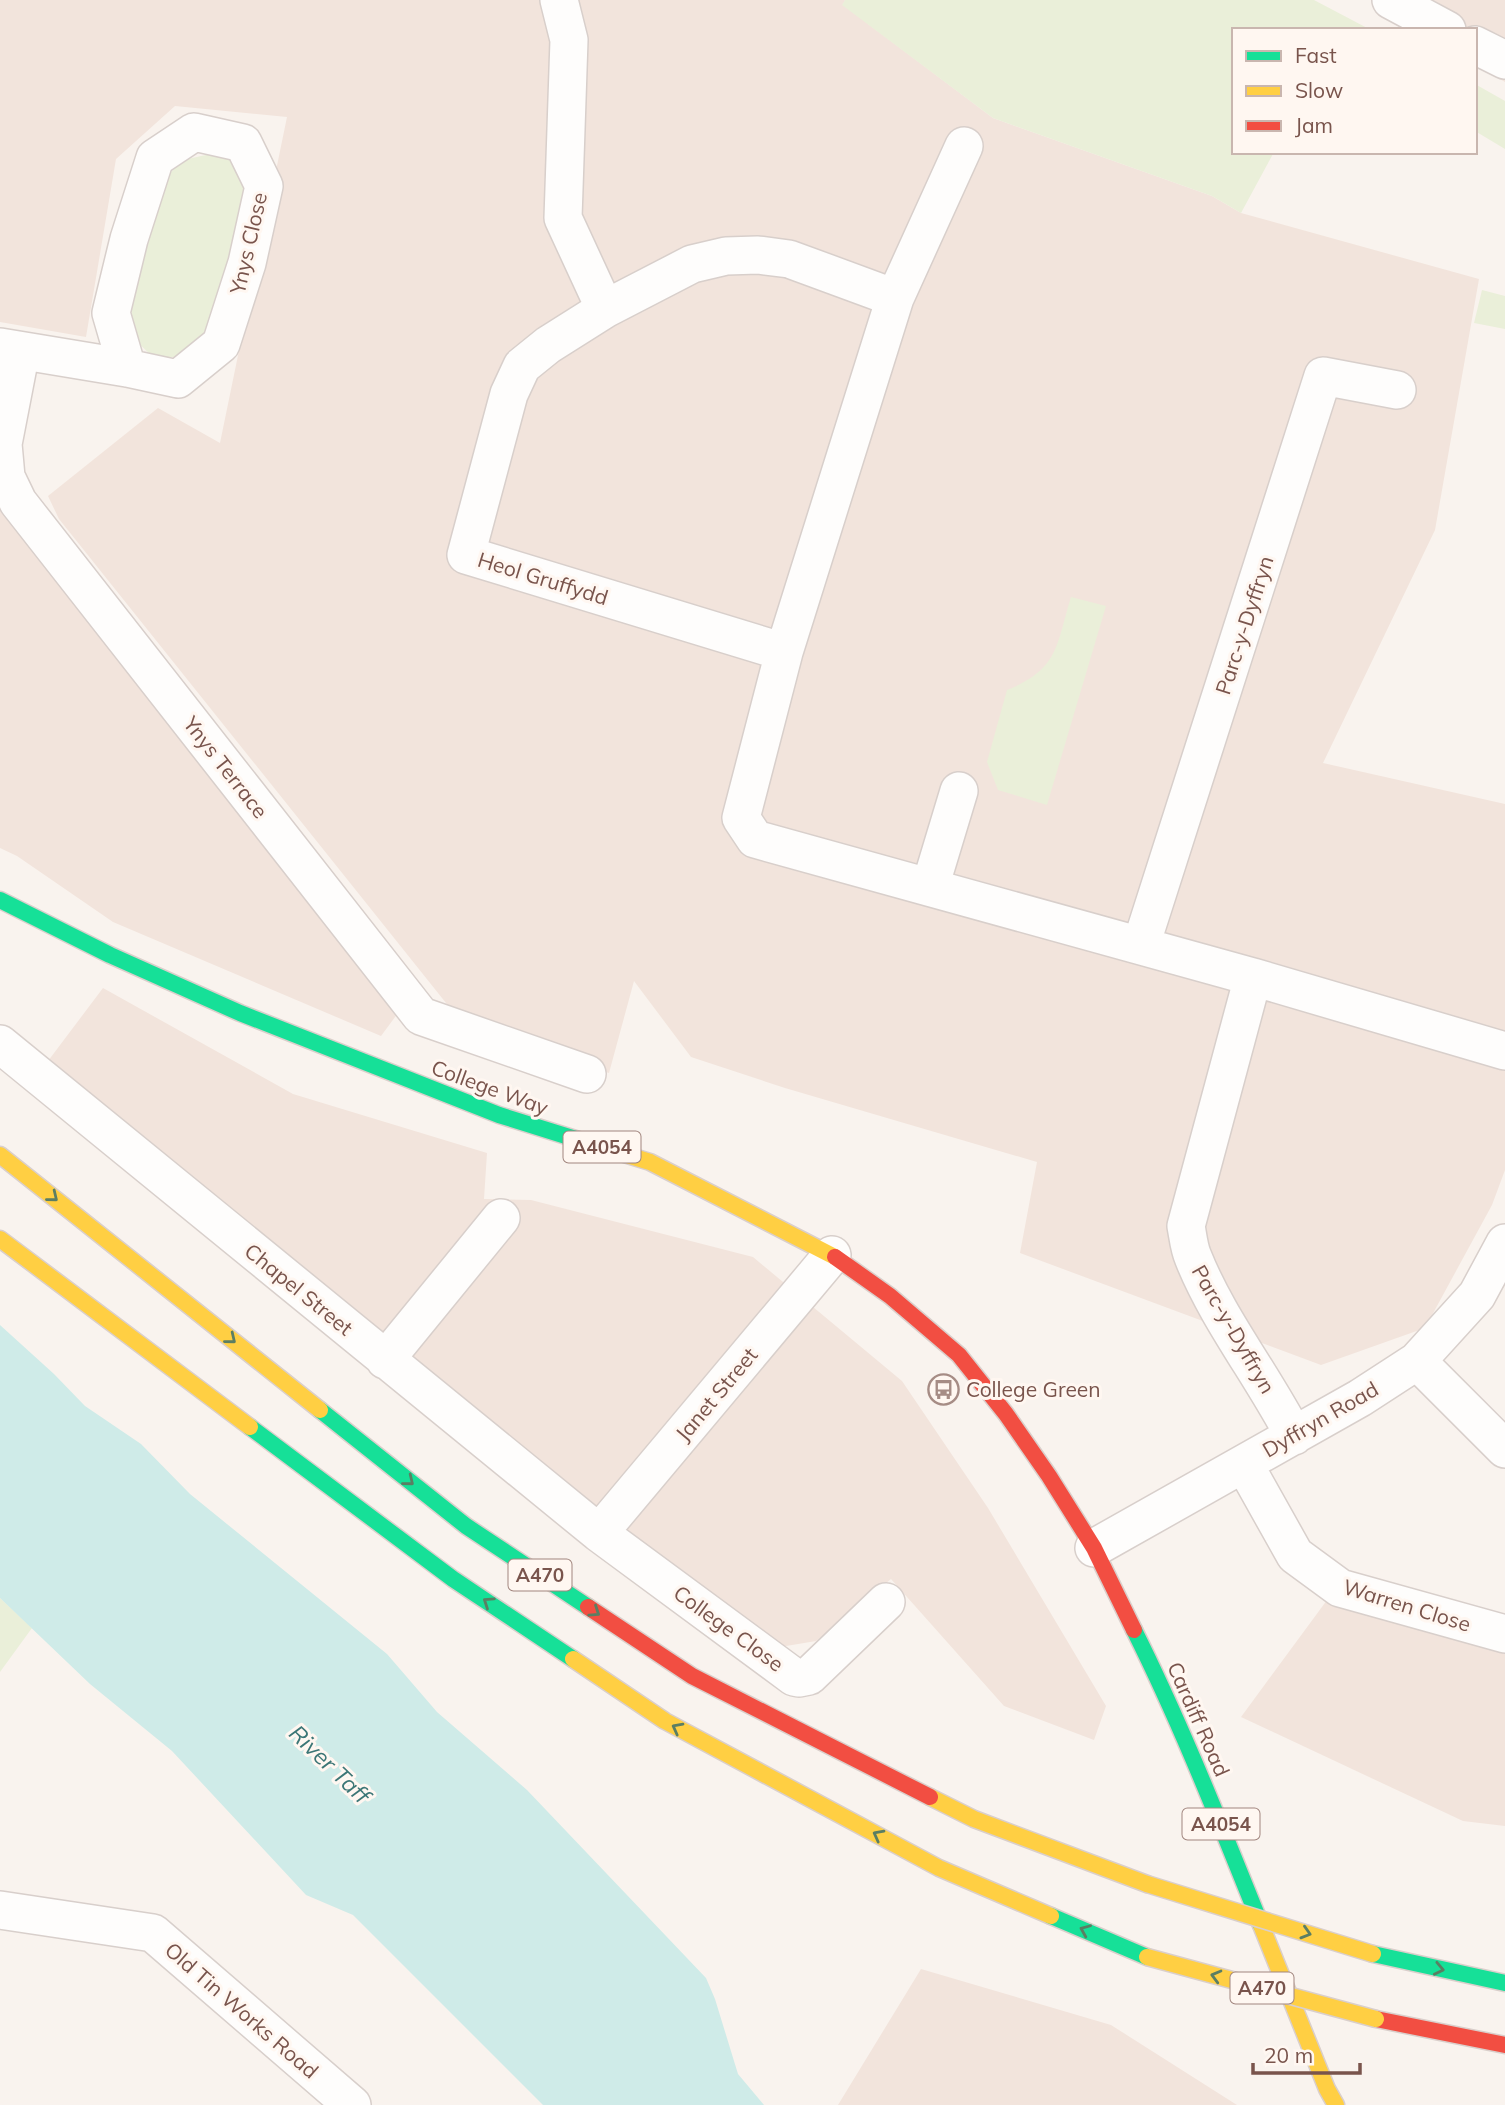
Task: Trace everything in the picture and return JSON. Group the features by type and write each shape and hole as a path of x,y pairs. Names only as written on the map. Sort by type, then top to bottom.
{"main road":[{"name":"College Way","path":"0,900 110,956 240,1013 499,1115 650,1162 832,1255 890,1296 959,1355 1006,1414 1094,1548"},
{"name":"A470","path":"0,1155 467,1526 692,1676 974,1819 1147,1884 1373,1954 1505,1983"},
{"name":"A470","path":"0,1239 453,1579 664,1721 940,1868 1147,1957 1376,2019 1505,2045"},
{"name":"Cardiff Road","path":"1094,1548 1163,1688 1200,1773 1324,2100"}],"street":[{"path":"559,0 569,40 563,218 605,309"},
{"path":"1391,0 1443,28"},
{"path":"1477,46 1505,60"},
{"name":"Ynys Close","path":"10,349 178,379 221,344 247,263 264,186 243,143 194,132 155,158 129,239 111,313 127,368"},
{"path":"964,146 895,298 784,652 741,818 755,839 1141,945 1505,1051"},
{"name":"Heol Gruffydd","path":"784,652 467,555 509,394 523,366 548,345 605,309 692,264 726,256 758,255 789,259 895,298"},
{"name":"Ynys Terrace","path":"10,349 3,444 6,477 18,502 421,1016 587,1074"},
{"name":"Parc-y-Dyffryn","path":"1141,945 1323,376 1397,390"},
{"path":"930,887 959,792"},
{"name":"Parc-y-Dyffryn","path":"1253,977 1186,1226 1192,1256 1215,1302 1294,1436"},
{"name":"Chapel Street","path":"0,1044 599,1533"},
{"path":"385,1360 501,1218"},
{"name":"Dyffryn Road","path":"1094,1548 1360,1398 1417,1361 1478,1295 1505,1243"},
{"name":"Janet Street","path":"599,1533 832,1255"},
{"path":"1417,1361 1505,1449"},
{"name":"Warren Close","path":"1244,1464 1295,1555 1340,1588 1505,1634"},
{"name":"College Close","path":"599,1533 799,1678 808,1676 886,1602"},
{"name":"Old Tin Works Road","path":"0,1910 153,1933 352,2105"}],"shaded area":[{"path":"0,0 845,0 843,5 993,118 1212,196 1241,213 1479,279 1435,530 1323,763 1505,804 1505,1170 1492,1205 1425,1328 1321,1365 1020,1253 1037,1162 785,1088 691,1057 634,981 609,1073 466,1028 59,519 48,496 158,408 220,443 287,117 175,106 116,159 86,337 0,322"},
{"path":"1372,0 1505,0 1505,82 1477,66 1477,28 1412,28 1381,10"},
{"path":"0,500 401,1009 381,1036 113,922 17,856 0,848"},
{"path":"103,988 293,1094 487,1153 484,1199 531,1200 753,1257 902,1381 988,1508 1106,1706 1094,1740 1004,1706 891,1579 816,1641 774,1648 42,1069"},
{"path":"1330,1596 1505,1646 1505,1826 1463,1821 1241,1717"},
{"path":"921,1969 1111,2025 1237,2105 838,2105"}],"green space":[{"path":"845,0 1314,0 1367,28 1232,28 1232,154 1273,154 1241,213 1212,196 993,118 842,5"},
{"path":"1477,85 1505,101 1505,149 1477,132"},
{"path":"215,153 237,162 250,187 223,320 175,357 153,357 133,338 131,315 157,186 183,160"},
{"path":"1482,290 1505,296 1505,329 1474,323"},
{"path":"1071,597 1106,606 1047,805 998,790 987,762 1007,690 1037,674 1053,654"},
{"path":"0,1598 32,1628 0,1672"}],"water":[{"name":"River Taff","path":"0,1325 85,1406 141,1444 190,1494 387,1654 437,1712 527,1790 706,1978 738,2074 764,2105 543,2105 353,1915 306,1895 172,1751 90,1684 0,1598"}],"traffic: fast":[{"path":"0,900 110,955 240,1013 499,1115 598,1146"},
{"path":"320,1410 466,1526 588,1607"},
{"path":"250,1427 453,1579 573,1659"},
{"path":"1134,1630 1185,1739 1261,1925"},
{"path":"1051,1916 1147,1957"},
{"path":"1373,1954 1505,1983"}],"traffic: slow":[{"path":"598,1146 650,1162 835,1257"},
{"path":"0,1155 320,1410"},
{"path":"0,1239 250,1427"},
{"path":"573,1659 665,1721 939,1868 1051,1916"},
{"path":"930,1797 974,1819 1147,1884"},
{"path":"1147,1884 1373,1954"},
{"path":"1261,1925 1327,2089 1336,2105"},
{"path":"1147,1957 1376,2019"}],"traffic: jam":[{"path":"835,1257 890,1296 959,1355 1006,1414 1049,1476 1094,1548 1134,1630"},
{"path":"588,1607 692,1676 930,1797"},
{"path":"1376,2019 1505,2045"}],"place":[{"name":"College Green","path":"943,1389"}]}
